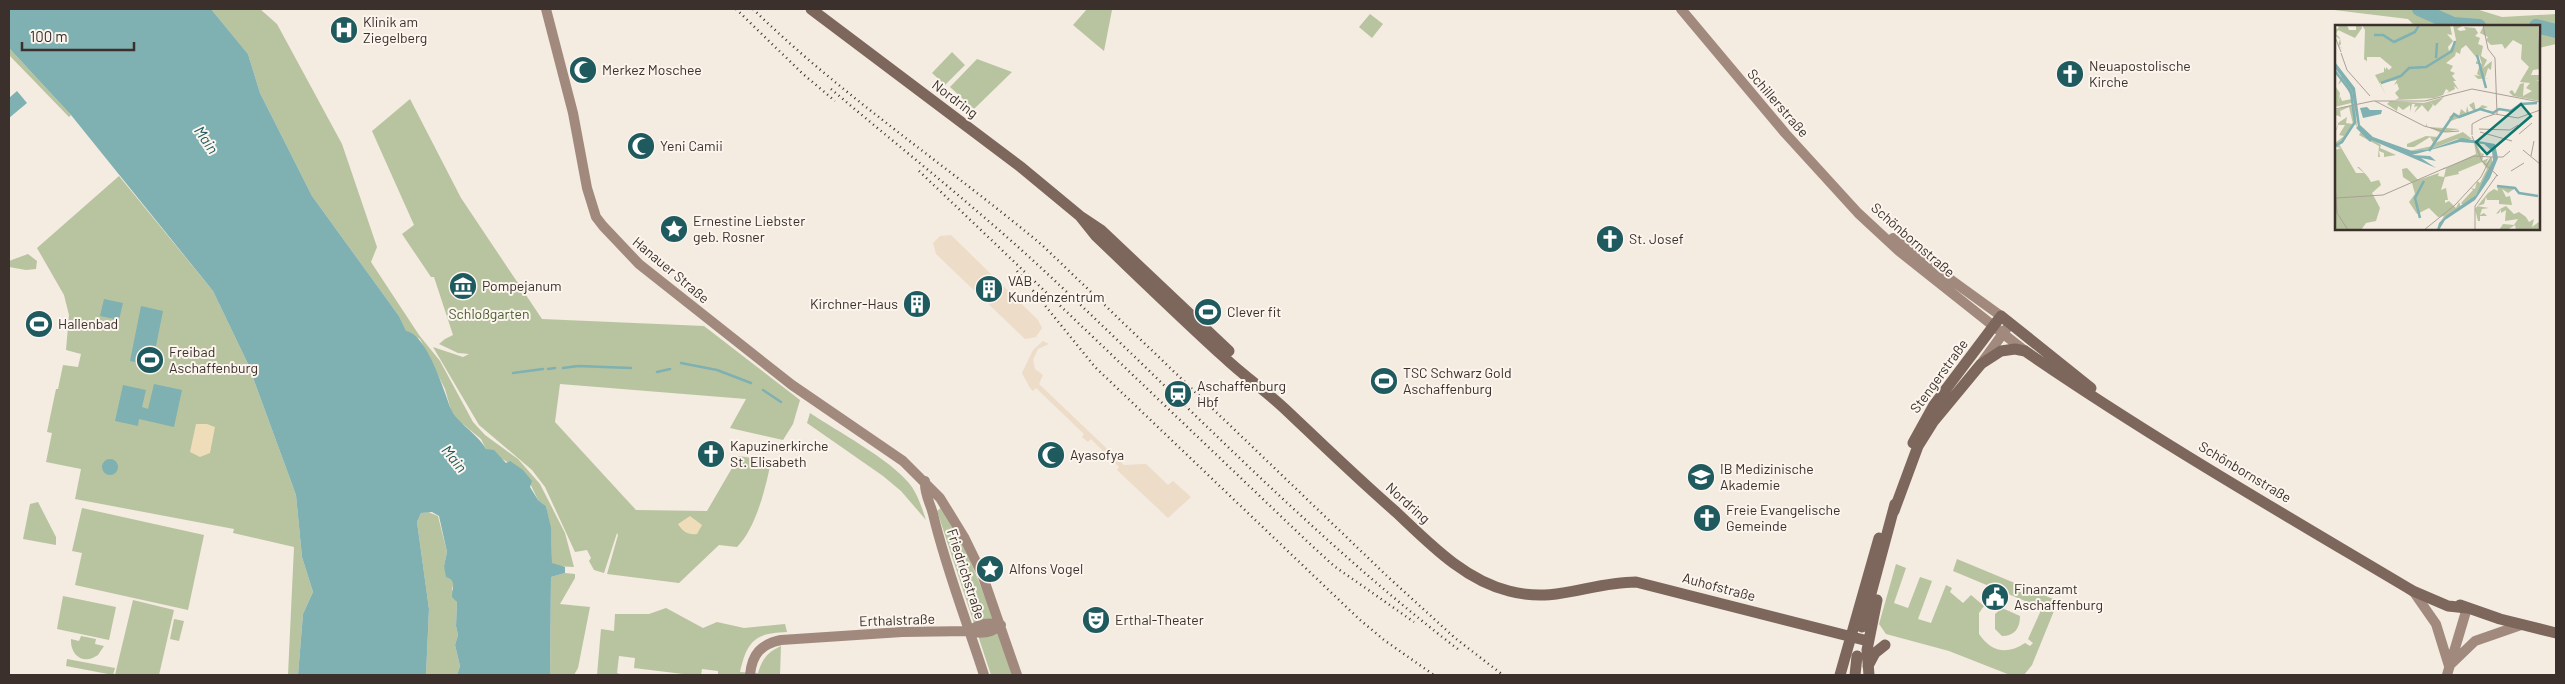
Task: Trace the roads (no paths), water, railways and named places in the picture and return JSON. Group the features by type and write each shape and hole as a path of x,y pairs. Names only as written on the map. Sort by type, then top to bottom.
{"main road":[{"name":"Hanauer Straße","path":"546,9 573,113 588,188 600,222 639,264 807,396 903,461 940,498 964,537 982,574 1017,675"},
{"name":"Nordring","path":"811,9 1022,168 1080,216 1109,249 1227,359 1259,385 1339,462 1458,566 1475,577 1507,591 1537,596 1562,595"},
{"name":"Schillerstraße","path":"1681,9 1814,165 1858,213"},
{"name":"Schönbornstraße","path":"1858,213 2006,320 2124,416"},
{"name":"Schönbornstraße","path":"1858,213 1899,251 2025,350 2124,416 2413,591 2448,606 2467,608"},
{"name":"Stengerstraße","path":"1901,486 1909,450 1926,418 2006,320"},
{"name":"Stengerstraße","path":"1901,486 1918,446 1933,422 1981,364 1999,330"},
{"path":"1981,364 2001,351 2025,350"},
{"name":"Friedrichstraße","path":"925,482 925,492 931,505 941,547 984,675"},
{"path":"1862,627 1901,486"},
{"path":"1840,675 1852,637 1866,580 1890,504 1901,486"},
{"path":"1868,671 1868,641 1901,486"},
{"name":"Schönbornstraße","path":"2351,553 2467,608 2556,633"},
{"name":"Auhofstraße","path":"1562,595 1622,582 1636,582 1868,641"},
{"path":"2413,591 2436,624 2448,671"},
{"path":"2448,671 2467,608"},
{"name":"Erthalstraße","path":"750,675 754,657 770,642 825,636 970,631 976,626 990,623 1001,625"},
{"path":"2448,671 2475,642 2522,625"},
{"path":"1834,632 1845,659"},
{"path":"1868,671 1875,653 1885,645"},
{"path":"1855,675 1857,656"}],"water":[{"name":"Main","path":"9,9 211,9 248,54 260,93 312,196 399,316 406,331 414,334 428,352 454,414 478,438 486,449 494,450 506,463 510,461 523,470 532,481 530,487 538,500 546,506 551,528 552,563 565,567 565,573 551,577 550,675 457,675 460,666 455,645 458,635 456,626 457,602 452,597 453,582 446,577 444,566 447,552 439,516 432,512 421,513 417,522 429,609 426,675 298,675 303,614 313,592 302,557 296,495 248,364 213,291 71,115 9,48"},
{"path":"17,91 27,103 9,118 9,98"},
{"path":"104,299 123,303 119,320 100,316"},
{"path":"141,306 163,311 152,366 130,361"},
{"path":"154,384 182,390 174,427 139,419 138,426 115,421 123,385 146,390 142,407 148,409"},
{"path":"107,459 113,459 118,464 116,473 107,475 102,470 102,464"}],"waterway":[{"path":"2419,9 2453,24 2466,25"},
{"path":"2540,27 2556,31"},
{"path":"681,363 717,370 751,383"},
{"path":"563,368 578,366 631,368"},
{"path":"548,369 555,368"},
{"path":"513,373 543,369"},
{"path":"657,372 670,369"},
{"path":"763,390 781,402"}],"railway":[{"path":"736,9 803,74 835,101"},
{"path":"753,9 787,41 858,101 1042,245 1387,576 1455,638 1503,675"},
{"path":"831,89 1026,254 1302,516 1405,607 1459,650"},
{"path":"919,171 1334,566 1414,622"},
{"path":"1017,271 1095,367 1359,619 1384,640 1434,675"}],"place":[{"name":"Klinik am Ziegelberg","path":"344,30"},
{"name":"Merkez Moschee","path":"583,70"},
{"name":"Neuapostolische Kirche","path":"2070,74"},
{"name":"Yeni Camii","path":"641,146"},
{"name":"Ernestine Liebster geb. Rosner","path":"674,229"},
{"name":"St. Josef","path":"1610,239"},
{"name":"Pompejanum","path":"463,286"},
{"name":"VAB Kundenzentrum","path":"989,289"},
{"name":"Kirchner-Haus","path":"917,304"},
{"name":"Clever fit","path":"1208,312"},
{"name":"Hallenbad","path":"39,324"},
{"name":"Freibad Aschaffenburg","path":"150,360"},
{"name":"TSC Schwarz Gold Aschaffenburg","path":"1384,381"},
{"name":"Aschaffenburg Hbf","path":"1178,394"},
{"name":"Kapuzinerkirche St. Elisabeth","path":"711,454"},
{"name":"Ayasofya","path":"1051,455"},
{"name":"IB Medizinische Akademie","path":"1701,477"},
{"name":"Freie Evangelische Gemeinde","path":"1707,518"},
{"name":"Alfons Vogel","path":"990,569"},
{"name":"Finanzamt Aschaffenburg","path":"1995,597"},
{"name":"Erthal-Theater","path":"1096,620"}],"park label":[{"name":"Schloßgarten","path":"489,314"}]}
